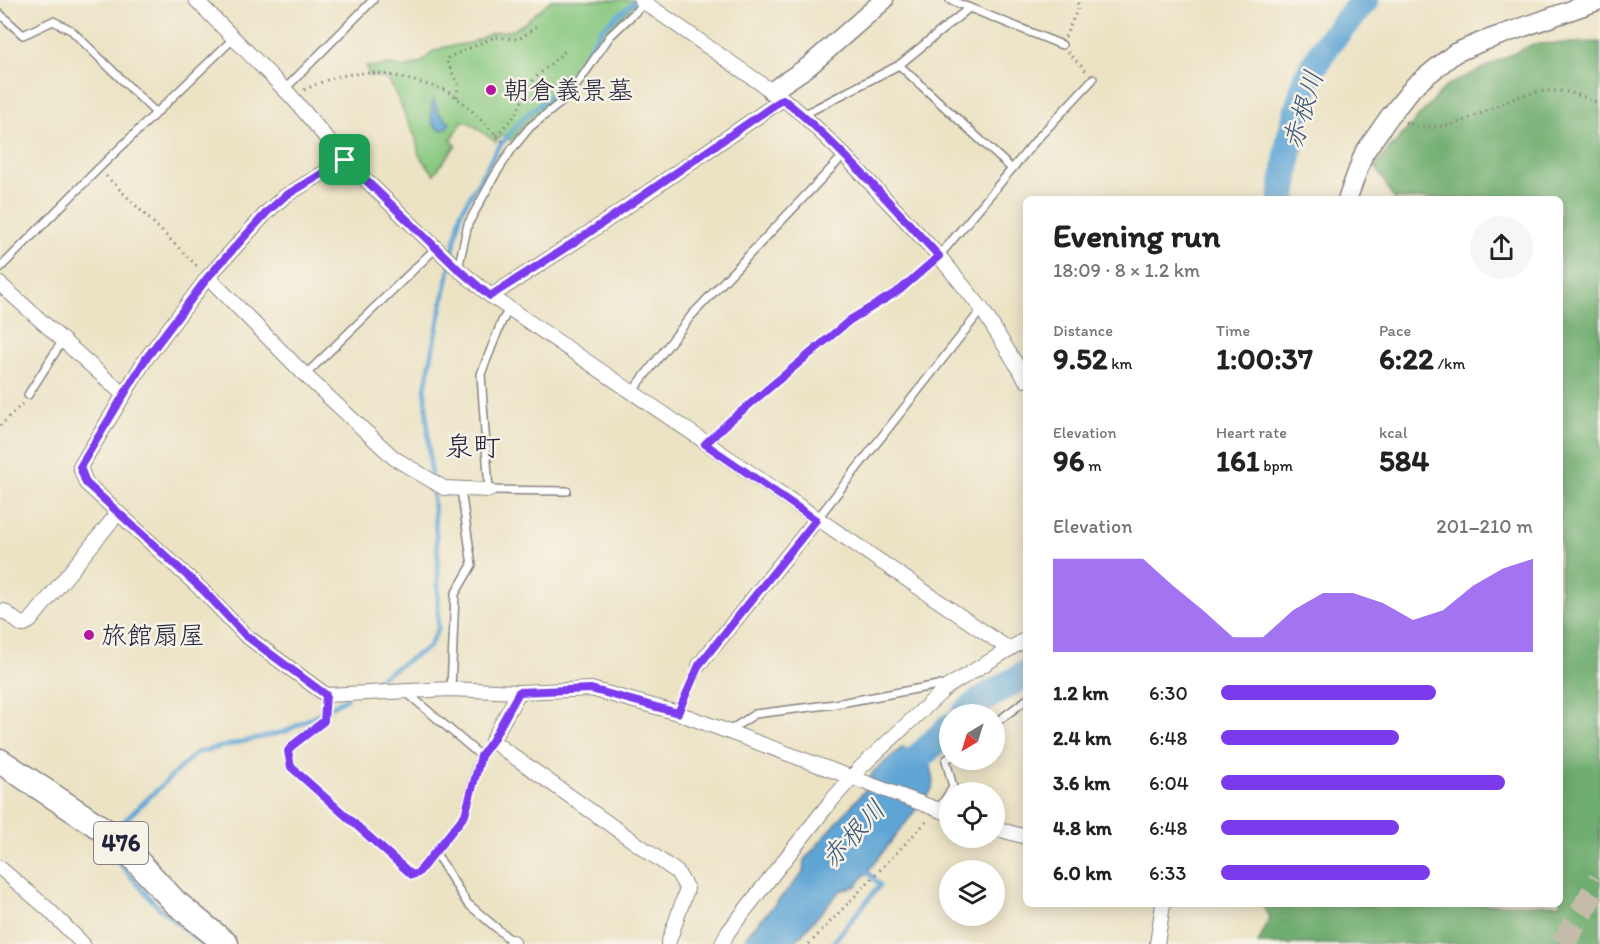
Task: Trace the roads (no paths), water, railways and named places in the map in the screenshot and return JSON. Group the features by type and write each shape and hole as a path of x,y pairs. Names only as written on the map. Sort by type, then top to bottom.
{"highway":[{"name":"476","path":"0,761 104,830 120,843 175,902 226,944"}],"street":[{"path":"196,0 288,93 345,160 458,269 490,296 816,520 1009,649"},
{"path":"490,296 587,234 778,95 884,0"},
{"path":"1348,196 1364,153 1390,116 1414,86 1455,53 1600,0"},
{"path":"643,2 778,95 803,115 844,155 939,256 982,309 1023,375"},
{"path":"345,160 285,196 267,212 208,277 145,360 80,467 86,483 204,591 245,635 326,695 451,689 519,692 591,689 678,713 938,810"},
{"path":"208,277 305,375 394,458 444,488 489,490"},
{"path":"0,284 124,395"},
{"path":"0,612 4,611 22,624 30,621 118,513"},
{"path":"699,665 816,520"},
{"path":"722,944 735,924 856,780 947,687 1023,641"},
{"path":"519,692 492,741 677,872 687,889 668,944"},
{"path":"1005,831 1023,836"},
{"path":"0,868 48,909 82,944"},
{"path":"1157,944 1163,907"}],"lane":[{"path":"288,93 373,0"},
{"path":"950,0 1062,45"},
{"path":"458,269 468,224 511,148 530,127 569,96 610,36 643,2"},
{"path":"803,115 899,65 969,8"},
{"path":"0,14 23,35 53,21 71,30 156,113"},
{"path":"0,268 99,168 234,39"},
{"path":"899,65 1012,169"},
{"path":"705,444 850,320 900,290 939,256 1037,139 1093,79"},
{"path":"631,393 691,316 844,155"},
{"path":"305,375 436,248"},
{"path":"816,520 982,309"},
{"path":"509,310 502,321 481,374 489,490 567,491"},
{"path":"28,395 63,340"},
{"path":"451,689 455,594 472,565 461,490"},
{"path":"678,713 699,665"},
{"path":"728,732 755,714 835,704 938,685 947,687"},
{"path":"406,692 481,756"},
{"path":"326,695 324,721 288,751 291,767 412,875 418,873 465,815 481,756 492,741"},
{"path":"1005,716 1023,702"},
{"path":"938,810 953,787 949,770"},
{"path":"435,852 467,903 514,943"}],"water":[{"path":"434,99 438,112 450,123 447,128 441,130 433,125 431,117 432,100"},
{"path":"903,747 931,767 934,781 931,791 856,886 840,891 793,944 742,944 748,934 803,873 804,860 865,790 873,772"}],"waterway":[{"path":"431,477 425,388 461,212 497,149 523,118 565,84 602,28 636,0"},
{"name":"赤根川","path":"1283,196 1290,139 1307,77 1328,43 1365,0"},
{"path":"362,689 429,647 438,629 438,558 432,485"},
{"name":"赤根川","path":"977,704 1023,676"},
{"path":"119,832 122,823 196,753 287,731 347,698"},
{"name":"赤根川","path":"894,789 918,758 939,738"},
{"path":"113,848 111,854 157,906 203,944"},
{"path":"832,944 880,885 864,868"}],"tunnel":[{"path":"1563,944 1600,880"}],"place":[{"name":"朝倉義景墓","path":"491,90"},
{"name":"旅館扇屋","path":"89,635"}],"district":[{"name":"泉町","path":"473,446"}]}
